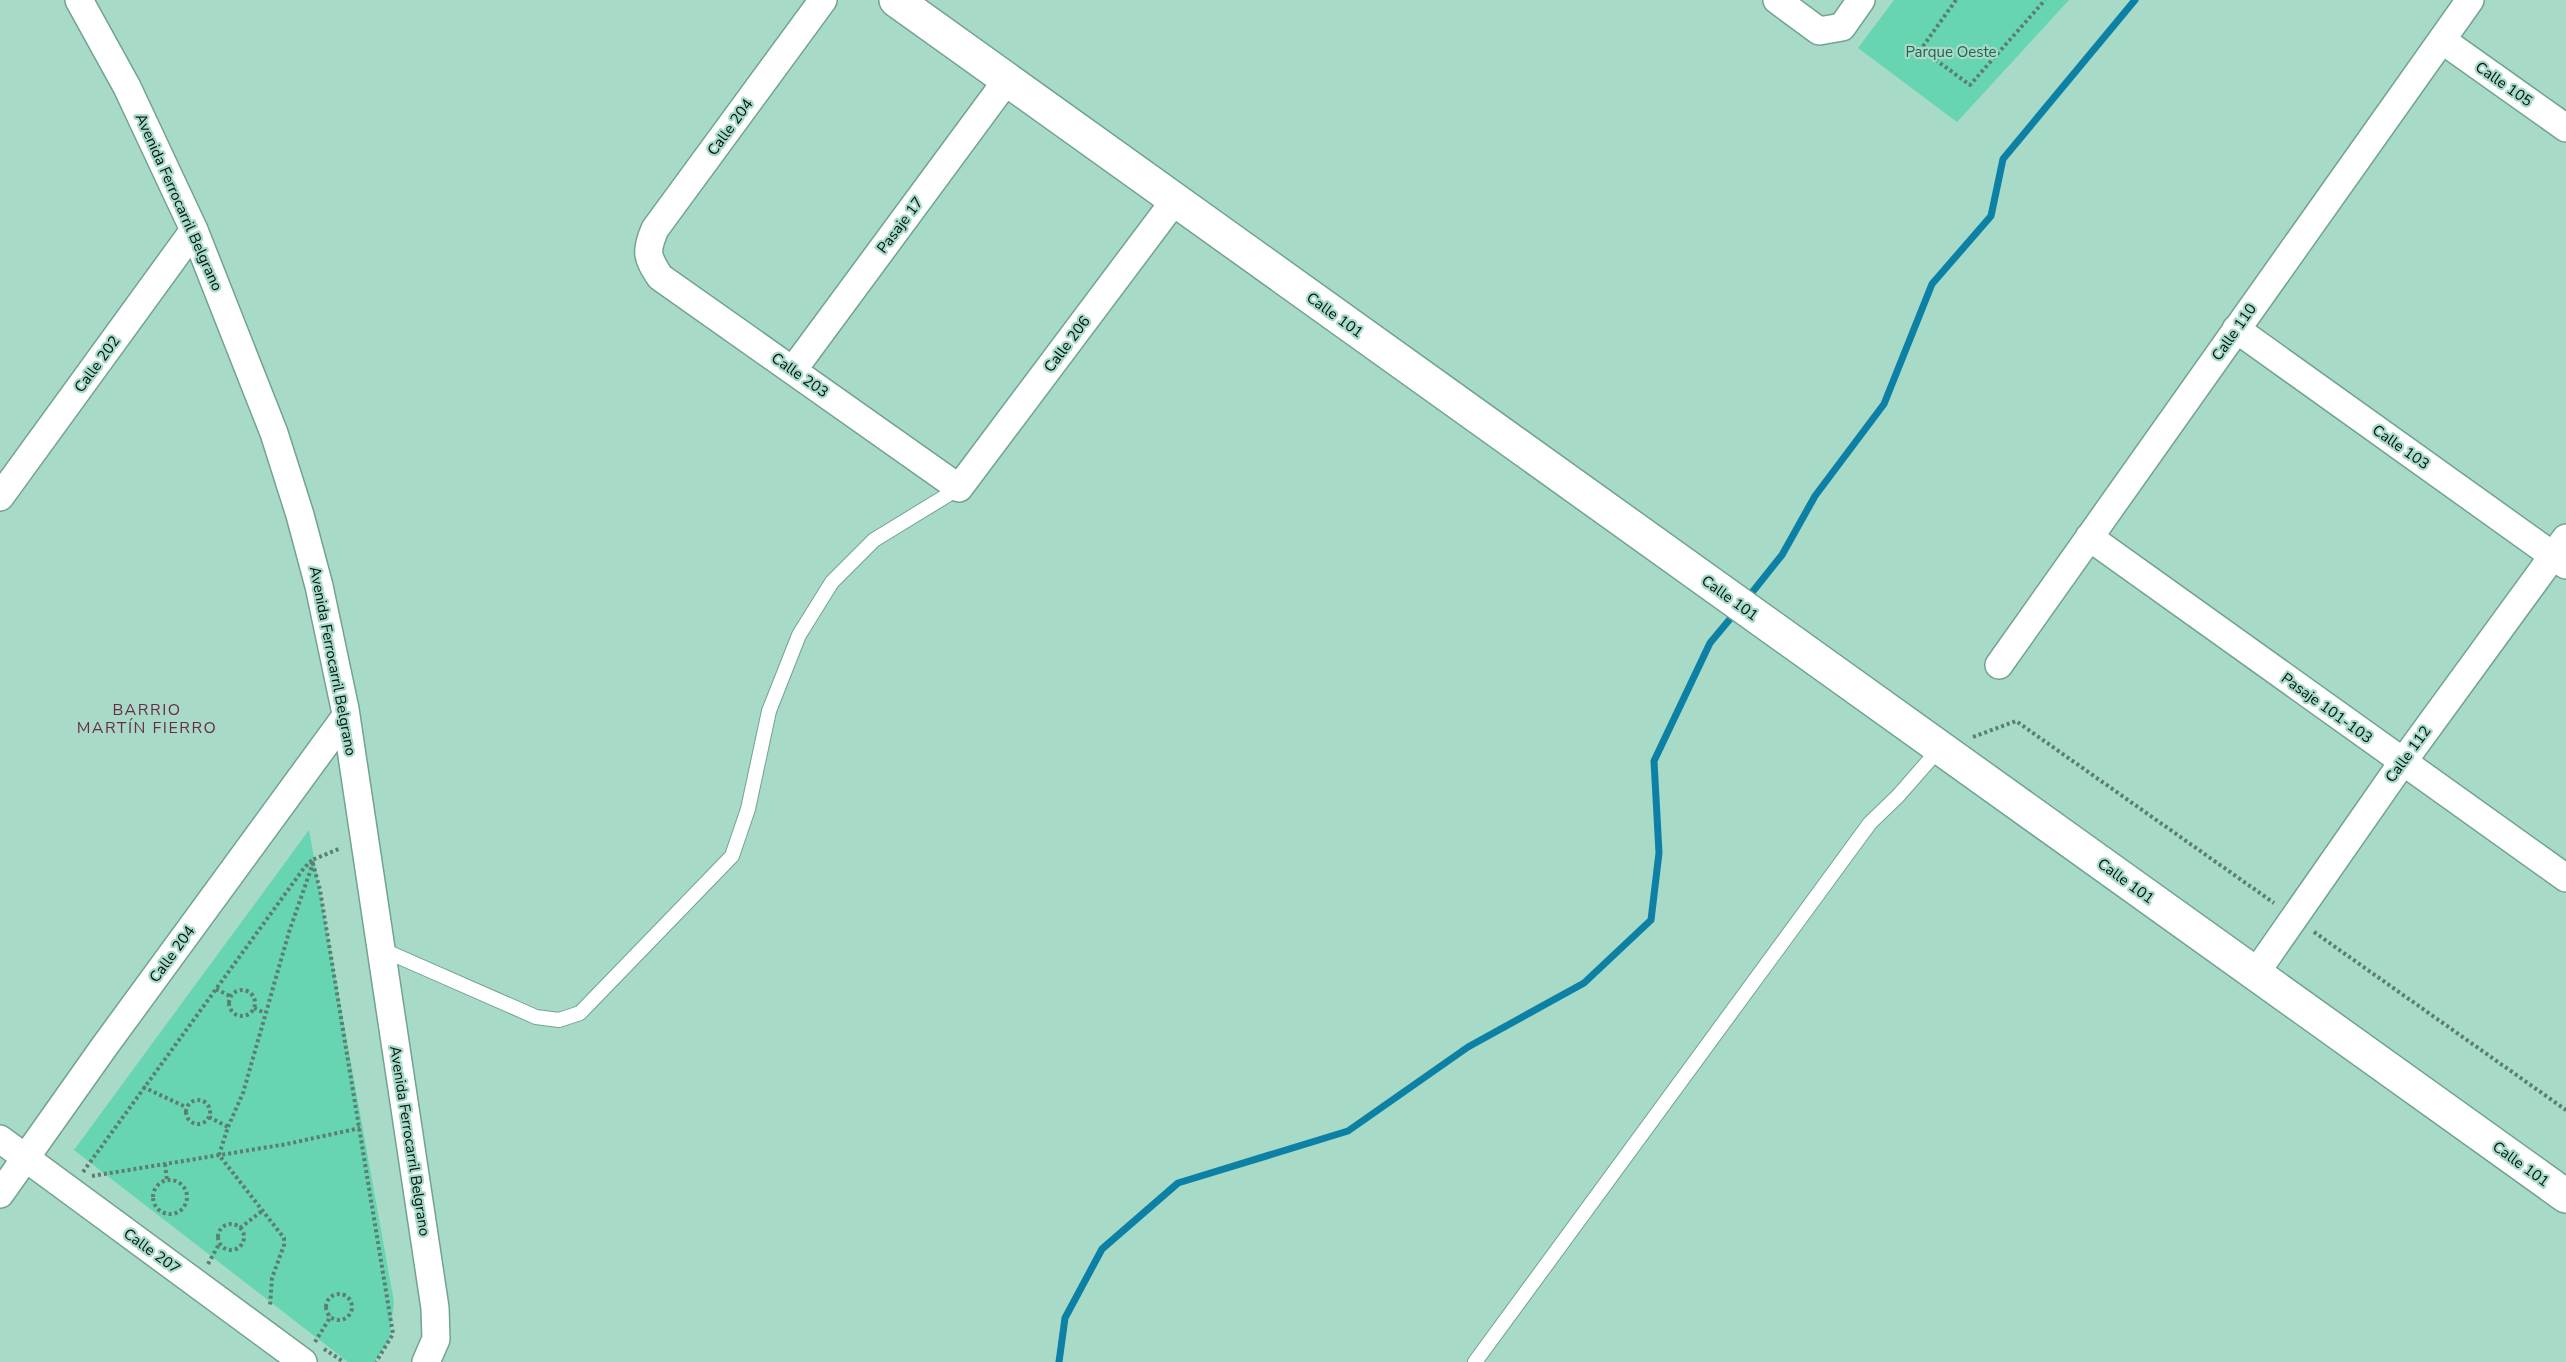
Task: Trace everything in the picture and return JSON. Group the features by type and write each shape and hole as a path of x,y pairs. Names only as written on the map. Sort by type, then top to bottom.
{"street":[{"name":"Avenida Ferrocarril Belgrano","path":"80,0 128,87 194,230 274,433 300,515 319,586 346,716 435,1308 436,1339 426,1362"},
{"name":"Calle 204","path":"648,258 649,243 656,229 823,0"},
{"name":"Calle 101","path":"896,0 2255,974 2565,1192"},
{"path":"1777,0 1819,31 1842,27 1861,0"},
{"name":"Calle 110","path":"1999,665 2470,0"},
{"name":"Calle 105","path":"2442,40 2566,128"},
{"name":"Pasaje 17","path":"793,370 1007,80"},
{"name":"Calle 206","path":"958,488 1175,200"},
{"name":"Calle 202","path":"0,497 194,230"},
{"name":"Calle 203","path":"648,258 660,277 958,488"},
{"name":"Calle 103","path":"2236,329 2562,553"},
{"name":"Pasaje 101-103","path":"2089,537 2566,878"},
{"name":"Calle 112","path":"2255,974 2402,762 2562,553"},
{"name":"Calle 204","path":"0,1194 346,716"},
{"name":"Calle 207","path":"0,1139 309,1352"}],"lane":[{"path":"381,949 536,1017 558,1020 580,1013 732,856 748,809 769,711 799,635 832,582 874,540 958,488"},
{"path":"1475,1362 1870,823 1898,796 1940,748"}],"path":[{"path":"1956,0 1921,49 1970,86 2045,0"},
{"path":"1940,748 2016,721 2566,1110"},
{"path":"86,1167 303,868 312,860 364,838"},
{"path":"219,1155 243,1093 265,1013 311,870 312,860"},
{"path":"312,860 320,890 393,1334 376,1362"},
{"path":"216,989 230,996"},
{"path":"237,991 250,992 255,999 254,1008 245,1016 237,1014 229,1005 230,996 237,991"},
{"path":"254,1008 265,1013"},
{"path":"143,1087 186,1107"},
{"path":"202,1100 208,1105 209,1117 203,1123 195,1124 186,1115 186,1107 191,1101 202,1100"},
{"path":"209,1117 228,1127"},
{"path":"80,1177 219,1155 360,1128"},
{"path":"219,1155 284,1238 284,1245 272,1278 269,1310"},
{"path":"165,1164 167,1180"},
{"path":"167,1180 177,1181 186,1189 187,1200 177,1213 162,1212 153,1203 153,1191 160,1182 167,1180"},
{"path":"240,1228 262,1211"},
{"path":"157,1221 162,1212"},
{"path":"233,1224 240,1228 243,1240 238,1247 226,1249 220,1244 218,1236 221,1228 233,1224"},
{"path":"206,1267 220,1244"},
{"path":"338,1294 349,1298 351,1310 346,1317 338,1319 331,1316 327,1305 330,1298 338,1294"},
{"path":"309,1352 331,1316"}],"green space":[{"name":"Parque Oeste","path":"1894,0 2069,0 1957,122 1858,48"},
{"path":"309,830 394,1302 389,1341 374,1362 348,1362 74,1150"}],"waterway":[{"path":"1746,600 1782,555 1815,496 1884,404 1932,284 1991,216 2003,159 2135,0"},
{"path":"1059,1362 1065,1318 1102,1249 1178,1183 1348,1131 1468,1047 1584,983 1651,920 1659,853 1654,761 1710,643 1735,613"}],"district":[{"name":"BARRIO MARTÍN FIERRO","path":"147,719"}]}
